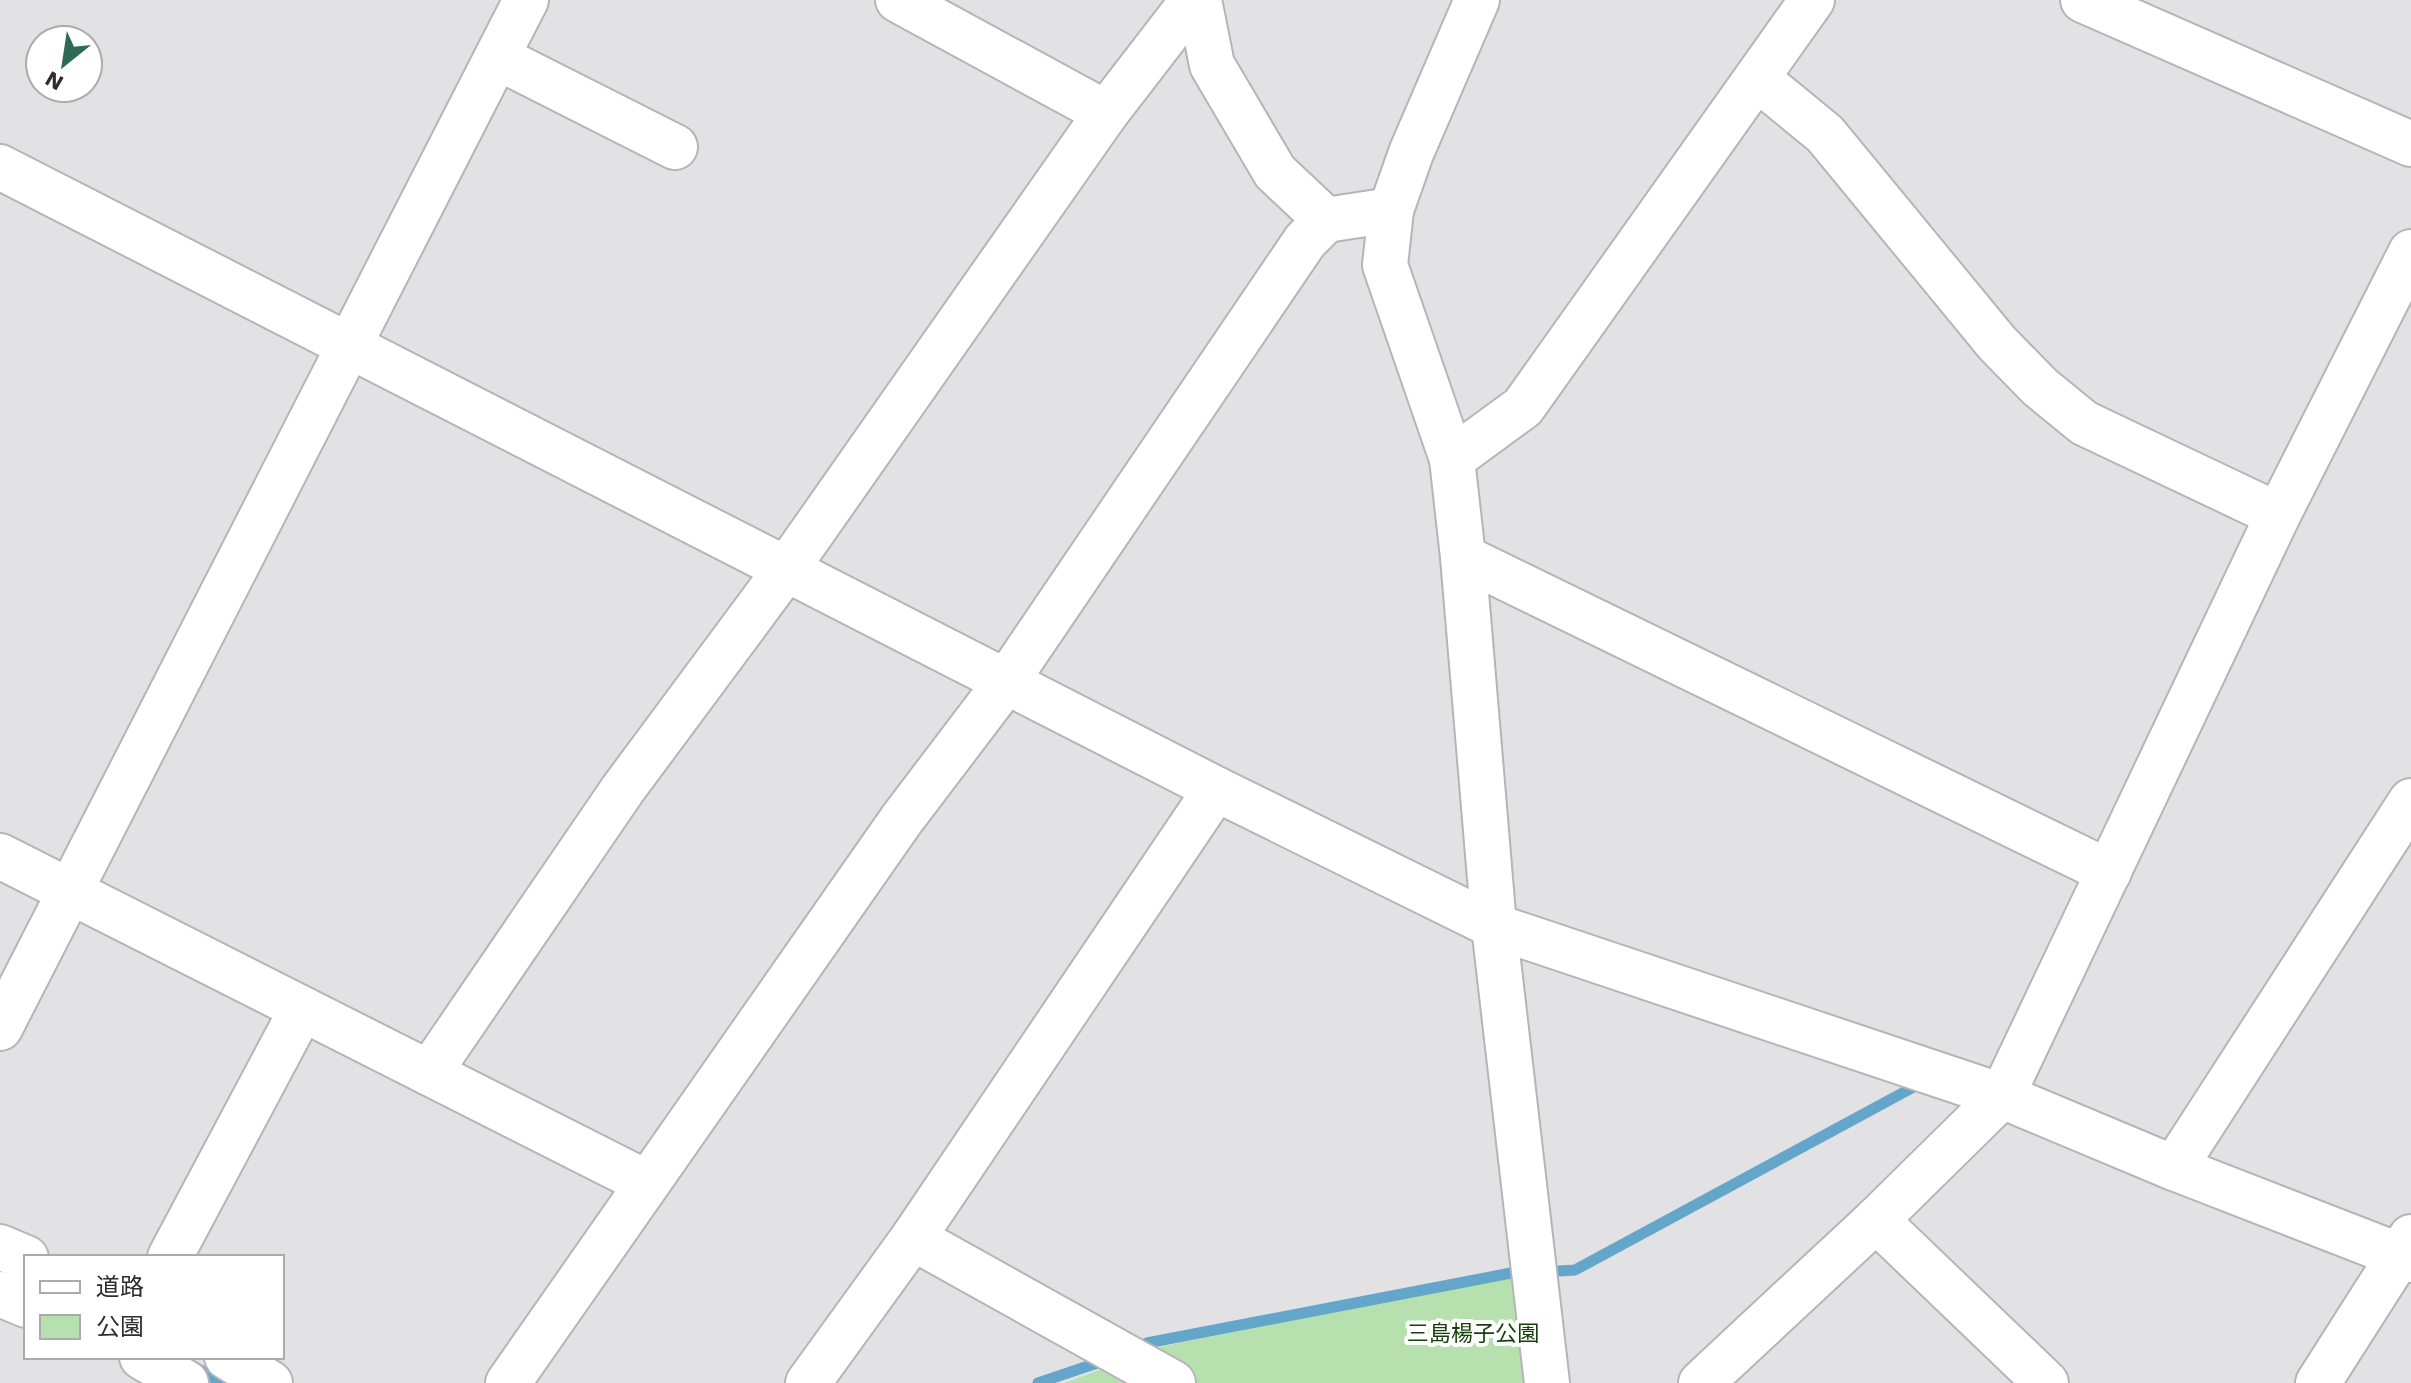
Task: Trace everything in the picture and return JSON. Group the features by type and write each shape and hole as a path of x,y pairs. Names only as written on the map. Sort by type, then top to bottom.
{"street":[{"path":"0,1028 526,0"},
{"path":"898,0 1106,113"},
{"path":"429,1073 623,789 787,568 1106,113 1193,0"},
{"path":"1199,0 1212,65 1275,172 1326,220"},
{"path":"1477,0 1411,153 1391,210 1385,265 1452,459 1494,926 1547,1383"},
{"path":"1452,459 1523,407 1812,0"},
{"path":"2083,0 2411,144"},
{"path":"497,57 675,147"},
{"path":"1758,79 1825,134 1997,343 2040,387 2084,423 2278,515"},
{"path":"0,167 1216,789 1494,926 2002,1096 2174,1168 2407,1252 2318,1383"},
{"path":"508,1383 902,819 1006,682 1305,241 1326,220 1391,210"},
{"path":"1701,1383 1876,1220 2002,1096 2278,515 2411,252"},
{"path":"1463,557 2109,872"},
{"path":"808,1383 913,1238 1216,789"},
{"path":"2174,1168 2411,801"},
{"path":"0,856 647,1183"},
{"path":"171,1255 302,1009"},
{"path":"1876,1220 2046,1383"},
{"path":"913,1238 1173,1383"},
{"path":"0,1247 24,1257"},
{"path":"0,1294 24,1304"},
{"path":"145,1359 186,1383"},
{"path":"230,1359 270,1383"}],"green space":[{"name":"三島楊子公園","path":"1516,1273 1529,1383 1065,1383 1160,1347"}],"waterway":[{"path":"1544,1272 1575,1270 1921,1083"},
{"path":"1132,1349 1147,1343 1511,1273 1527,1273"},
{"path":"1038,1383 1109,1359"},
{"path":"195,1367 222,1383"}]}
